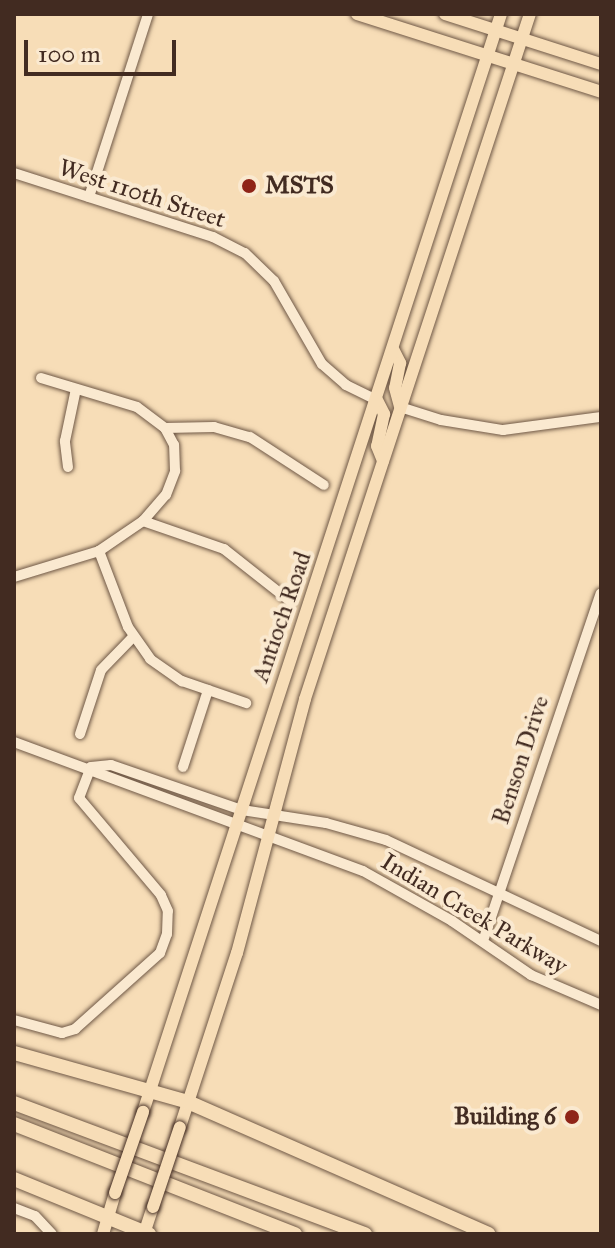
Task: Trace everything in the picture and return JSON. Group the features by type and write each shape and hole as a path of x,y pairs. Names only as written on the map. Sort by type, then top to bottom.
{"highway":[{"path":"14,1053 188,1102 488,1234"},
{"path":"14,1103 365,1234"},
{"path":"14,1124 295,1234"},
{"path":"14,1179 105,1227 146,1233"}],"main road":[{"path":"357,14 601,92"},
{"path":"445,14 601,64"},
{"name":"Antioch Road","path":"105,1227 501,14"},
{"name":"Antioch Road","path":"146,1233 268,834 305,699 530,14"},
{"path":"393,349 400,363 395,387 400,407"},
{"path":"377,400 384,414 377,446 383,461"}],"street":[{"path":"89,197 148,14"},
{"name":"West 110th Street","path":"14,173 213,237 245,253 281,290 322,364 346,385 377,400"},
{"path":"14,577 99,551 143,521 166,495 175,471 174,445 165,428 137,407 41,378"},
{"path":"68,467 65,441 76,389"},
{"path":"400,407 441,420 503,430 601,417"},
{"path":"165,428 214,427 250,437 324,485"},
{"path":"143,521 224,549 291,602"},
{"path":"99,551 133,637 166,672 246,703"},
{"name":"Benson Drive","path":"483,941 601,593"},
{"path":"80,734 101,670 133,637"},
{"path":"183,767 208,690"},
{"path":"14,742 91,767 111,765 240,816"},
{"path":"14,1020 62,1033 75,1029 160,953 169,923 161,895 79,798 91,767"},
{"name":"Indian Creek Parkway","path":"240,816 273,814 386,840 601,941"},
{"name":"Indian Creek Parkway","path":"240,816 268,834 389,884 483,941 531,975 601,1005"},
{"path":"14,1208 35,1216 52,1234"}],"place":[{"name":"MSTS","path":"249,186"},
{"name":"Building 6","path":"572,1117"}]}
